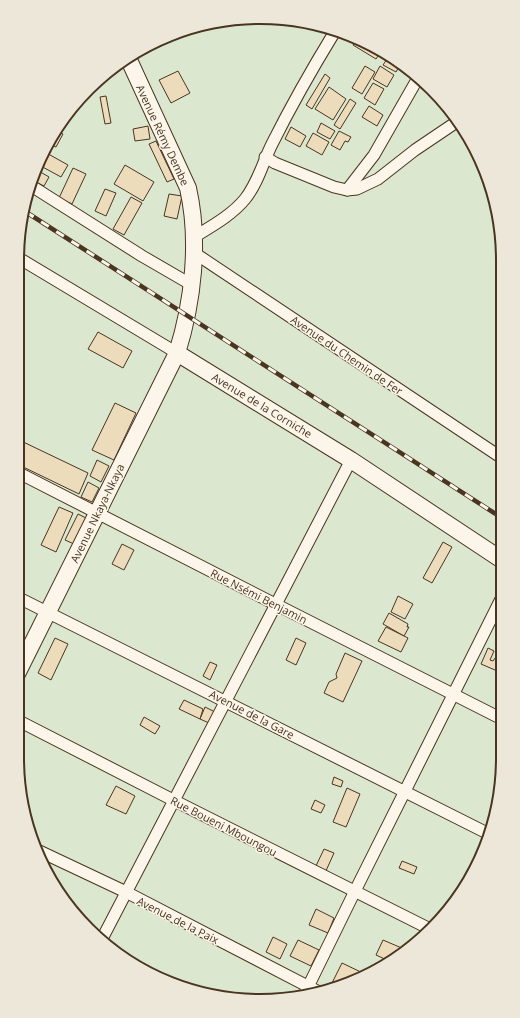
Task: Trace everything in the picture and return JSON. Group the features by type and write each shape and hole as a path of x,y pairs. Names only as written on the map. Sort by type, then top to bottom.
{"street":[{"path":"194,244 245,199 308,75 332,36"},
{"name":"Avenue Rémy Dembe","path":"130,63 188,188 194,221 192,285 184,332 177,353"},
{"path":"347,190 374,155 415,83"},
{"path":"265,157 275,163 334,187 347,190 358,188 378,179 415,150 453,124"},
{"path":"35,189 142,256 192,285"},
{"name":"Avenue du Chemin de Fer","path":"194,244 496,454"},
{"name":"Avenue de la Corniche","path":"24,261 351,460 496,556"},
{"name":"Avenue Nkaya-Nkaya","path":"24,660 177,353"},
{"path":"104,935 351,460"},
{"name":"Rue Nsémi Benjamin","path":"24,476 496,716"},
{"name":"Avenue de la Gare","path":"24,601 484,831"},
{"path":"311,988 355,891 496,609"},
{"name":"Rue Boueni Mboungou","path":"24,724 425,927"},
{"name":"Avenue de la Paix","path":"44,853 126,892 306,989"}],"green space":[{"path":"260,24 291,26 321,32 364,48 404,73 427,93 447,116 464,142 478,170 488,199 494,229 496,260 496,758 494,789 488,819 472,862 447,902 427,925 404,945 364,970 321,986 291,992 260,994 229,992 199,986 156,970 116,945 93,925 73,902 48,862 32,819 26,789 24,260 26,229 32,199 48,156 73,116 104,83 116,73 142,56 156,48 184,37 199,32 229,26"}],"building":[{"path":"354,44 364,48 378,56 376,59 353,45"},
{"path":"386,61 398,69 396,72 383,65"},
{"path":"365,66 375,72 362,94 352,88"},
{"path":"380,66 394,75 387,87 373,79"},
{"path":"178,71 190,93 171,103 159,80"},
{"path":"325,74 330,78 312,109 306,105"},
{"path":"373,83 384,89 375,105 364,98"},
{"path":"329,87 346,99 333,120 315,109"},
{"path":"106,96 111,123 105,124 100,97"},
{"path":"350,99 356,103 340,129 334,125"},
{"path":"369,106 383,115 377,126 362,117"},
{"path":"321,123 335,131 330,139 317,132"},
{"path":"148,126 150,139 135,141 133,129"},
{"path":"291,127 306,136 300,147 285,139"},
{"path":"339,131 351,137 348,142 345,141 340,150 331,145"},
{"path":"61,133 63,134 56,147 54,146"},
{"path":"313,133 329,142 322,155 306,146"},
{"path":"156,141 174,179 167,182 149,144"},
{"path":"49,154 68,165 61,177 43,167"},
{"path":"125,165 154,182 143,201 114,184"},
{"path":"73,168 86,174 72,204 59,198"},
{"path":"41,172 49,177 44,186 37,183"},
{"path":"105,189 116,193 106,216 95,211"},
{"path":"169,194 182,196 177,219 164,216"},
{"path":"131,197 142,203 124,235 113,229"},
{"path":"98,332 132,351 123,368 88,349"},
{"path":"115,403 136,413 114,460 92,450"},
{"path":"24,442 88,473 79,494 24,467"},
{"path":"97,460 109,466 101,482 90,476"},
{"path":"88,482 99,488 92,502 81,497"},
{"path":"59,507 73,513 56,552 41,545"},
{"path":"78,514 86,518 74,544 65,540"},
{"path":"443,542 452,547 432,583 423,578"},
{"path":"122,544 134,550 124,570 112,564"},
{"path":"398,596 413,604 405,619 391,612"},
{"path":"389,613 408,624 407,627 409,627 404,636 383,624"},
{"path":"386,627 408,638 401,652 378,641"},
{"path":"55,638 68,644 51,680 38,673"},
{"path":"296,638 306,643 296,665 286,660"},
{"path":"488,648 494,651 490,660 493,661 496,658 496,670 481,664"},
{"path":"345,653 362,661 343,702 324,693 329,682 337,678 336,674"},
{"path":"210,662 217,665 210,680 203,676"},
{"path":"184,700 203,709 200,719 179,709"},
{"path":"205,707 215,712 209,723 200,719"},
{"path":"144,717 160,726 155,734 140,725"},
{"path":"334,777 343,781 341,787 332,784"},
{"path":"116,786 135,796 126,814 106,805"},
{"path":"347,788 360,794 346,827 333,822"},
{"path":"315,800 325,805 321,813 311,809"},
{"path":"324,849 334,853 325,873 315,868"},
{"path":"402,861 417,867 414,874 399,868"},
{"path":"316,909 334,918 328,933 309,925"},
{"path":"273,937 287,944 280,959 266,952"},
{"path":"298,940 319,950 311,966 290,956"},
{"path":"383,940 400,947 384,959 376,955"},
{"path":"342,963 360,972 350,976 332,982"}],"railway":[{"path":"29,214 496,514"}]}
